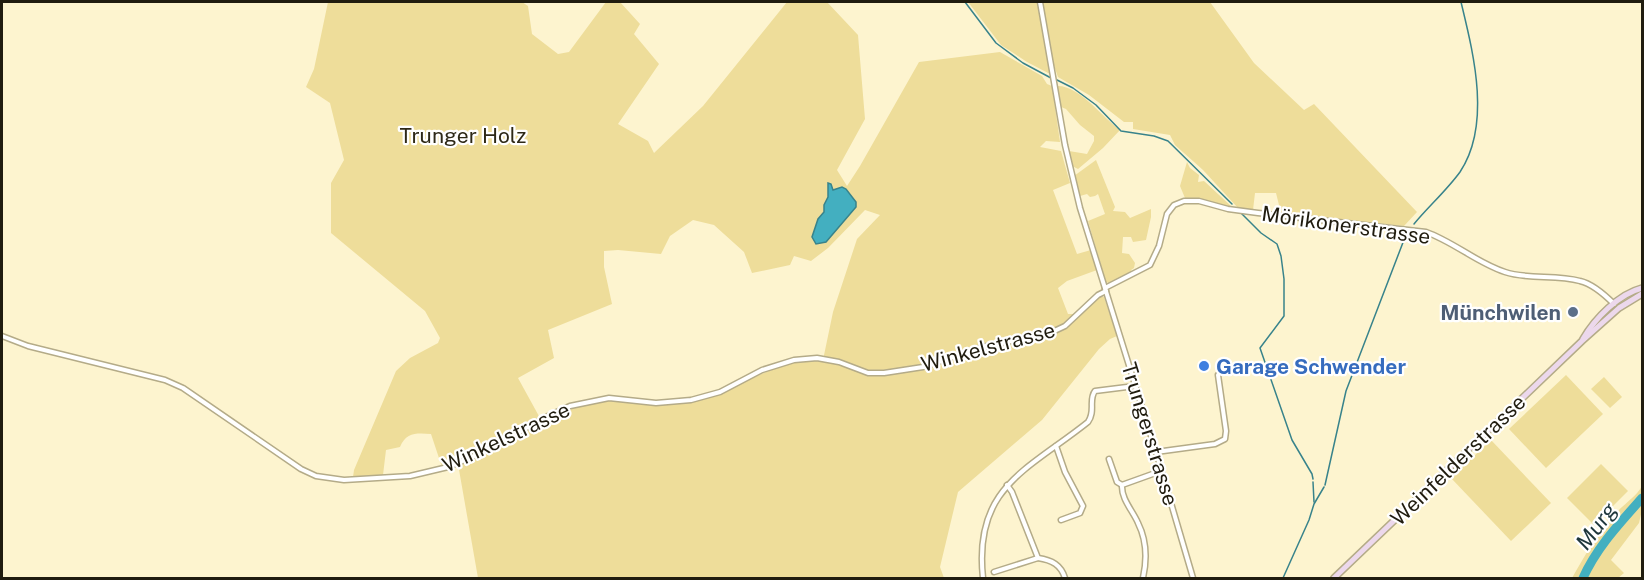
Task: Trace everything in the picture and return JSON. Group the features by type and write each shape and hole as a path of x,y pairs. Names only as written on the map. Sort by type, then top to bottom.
{"main road":[{"name":"Weinfelderstrasse","path":"1334,579 1616,306 1631,292 1642,288"},
{"name":"Weinfelderstrasse","path":"1616,306 1642,294"}],"street":[{"path":"1040,2 1065,145 1080,208 1105,289"},
{"name":"Mörikonerstrasse","path":"1065,326 1105,289 1150,265 1159,246 1169,211 1180,202 1193,200 1258,213 1426,232 1506,273 1580,281 1599,291 1616,306"},
{"name":"Trungerstrasse","path":"1105,289 1193,579"},
{"name":"Winkelstrasse","path":"2,336 37,348 165,380 183,388 301,469 316,476 344,480 405,476 448,467 478,454 556,412 600,399 656,403 691,400 713,394 762,370 794,360 817,358 839,362 868,373 923,367 982,347 1050,333 1065,326"},
{"path":"1156,452 1215,444 1225,439 1226,431 1218,375"},
{"path":"983,579 982,542 986,522 993,505 1007,485 1090,420 1093,412 1092,394 1095,391 1135,386"},
{"path":"1056,446 1065,472 1083,506 1080,513 1061,520"},
{"path":"1109,459 1117,482 1122,485"},
{"path":"1122,485 1161,471"},
{"path":"1007,485 1012,492 1038,558"},
{"path":"1122,485 1122,493 1138,523 1145,546 1143,579"},
{"path":"994,572 1038,558 1057,565 1065,579"}],"green space":[{"name":"Trunger Holz","path":"328,2 522,2 528,6 532,34 558,54 569,52 606,2 620,2 640,24 634,34 659,64 618,124 648,141 654,153 703,106 787,2 827,2 858,35 865,119 837,170 847,186 919,62 1000,52 1042,76 1047,84 1052,86 1060,142 1046,141 1040,147 1061,151 1070,183 1053,190 1077,254 1091,250 1097,270 1067,281 1058,288 1068,314 1073,314 1076,319 1097,297 1104,297 1117,336 1099,349 1042,420 958,492 940,567 944,578 478,578 458,464 545,418 581,405 612,400 689,402 718,394 776,368 806,361 823,360 833,312 857,239 880,215 865,210 828,248 811,261 794,256 790,265 752,273 744,252 714,225 693,220 670,236 661,254 604,251 604,267 612,304 548,330 554,358 518,378 540,418 474,454 442,467 431,434 412,434 402,442 400,447 386,450 383,475 353,477 396,371 410,358 438,343 440,338 425,311 331,233 331,183 344,160 330,103 306,87 314,69","holes":["840,188 854,210 826,242 812,237 832,190"]},
{"path":"968,2 1037,2 1050,74 1001,45"},
{"path":"1042,2 1210,2 1254,63 1304,110 1314,104 1417,212 1404,226 1281,213 1276,193 1255,193 1253,210 1238,208 1203,170 1175,145 1170,135 1133,129 1133,122 1124,122 1089,95 1058,77 1052,60"},
{"path":"1057,86 1065,87 1082,96 1120,130 1078,169 1072,166 1069,151 1087,154 1094,141 1094,136 1061,107"},
{"path":"1096,160 1115,207 1113,211 1125,212 1130,218 1151,209 1146,240 1133,242 1131,237 1123,237 1122,253 1129,254 1135,263 1131,270 1133,273 1111,284 1106,282 1088,221 1105,214 1098,194 1090,197 1087,194 1080,196 1074,176"},
{"path":"1187,162 1190,168 1199,175 1198,182 1204,181 1232,207 1185,198 1180,186"},
{"path":"1566,375 1603,414 1546,468 1509,429"},
{"path":"1604,377 1622,397 1610,408 1591,389"},
{"path":"1491,440 1551,503 1511,541 1451,478"},
{"path":"1601,464 1628,491 1594,525 1567,498"},
{"path":"1642,486 1642,510 1639,523 1611,560 1624,573 1618,578 1572,578 1603,528"}],"water":[{"path":"828,183 831,184 833,190 842,187 846,189 856,202 856,207 826,242 816,244 812,237 818,219 824,212 824,205 828,197"}],"waterway":[{"path":"965,2 996,43 1023,63 1051,78"},
{"path":"1414,224 1460,172 1470,153 1475,132 1478,110 1477,88 1461,2"},
{"path":"1057,80 1073,88 1096,105 1121,131 1154,136 1168,141 1232,204"},
{"path":"1241,213 1261,233 1277,244 1281,256 1284,279 1284,316 1260,348 1292,440 1313,479"},
{"path":"1325,485 1346,391 1407,232"},
{"path":"1313,482 1314,502"},
{"path":"1283,578 1314,504 1324,487"},
{"name":"Murg","path":"1583,578 1602,546 1642,498"}],"place":[{"name":"Münchwilen","path":"1573,312"},
{"name":"Garage Schwender","path":"1204,366"}]}
